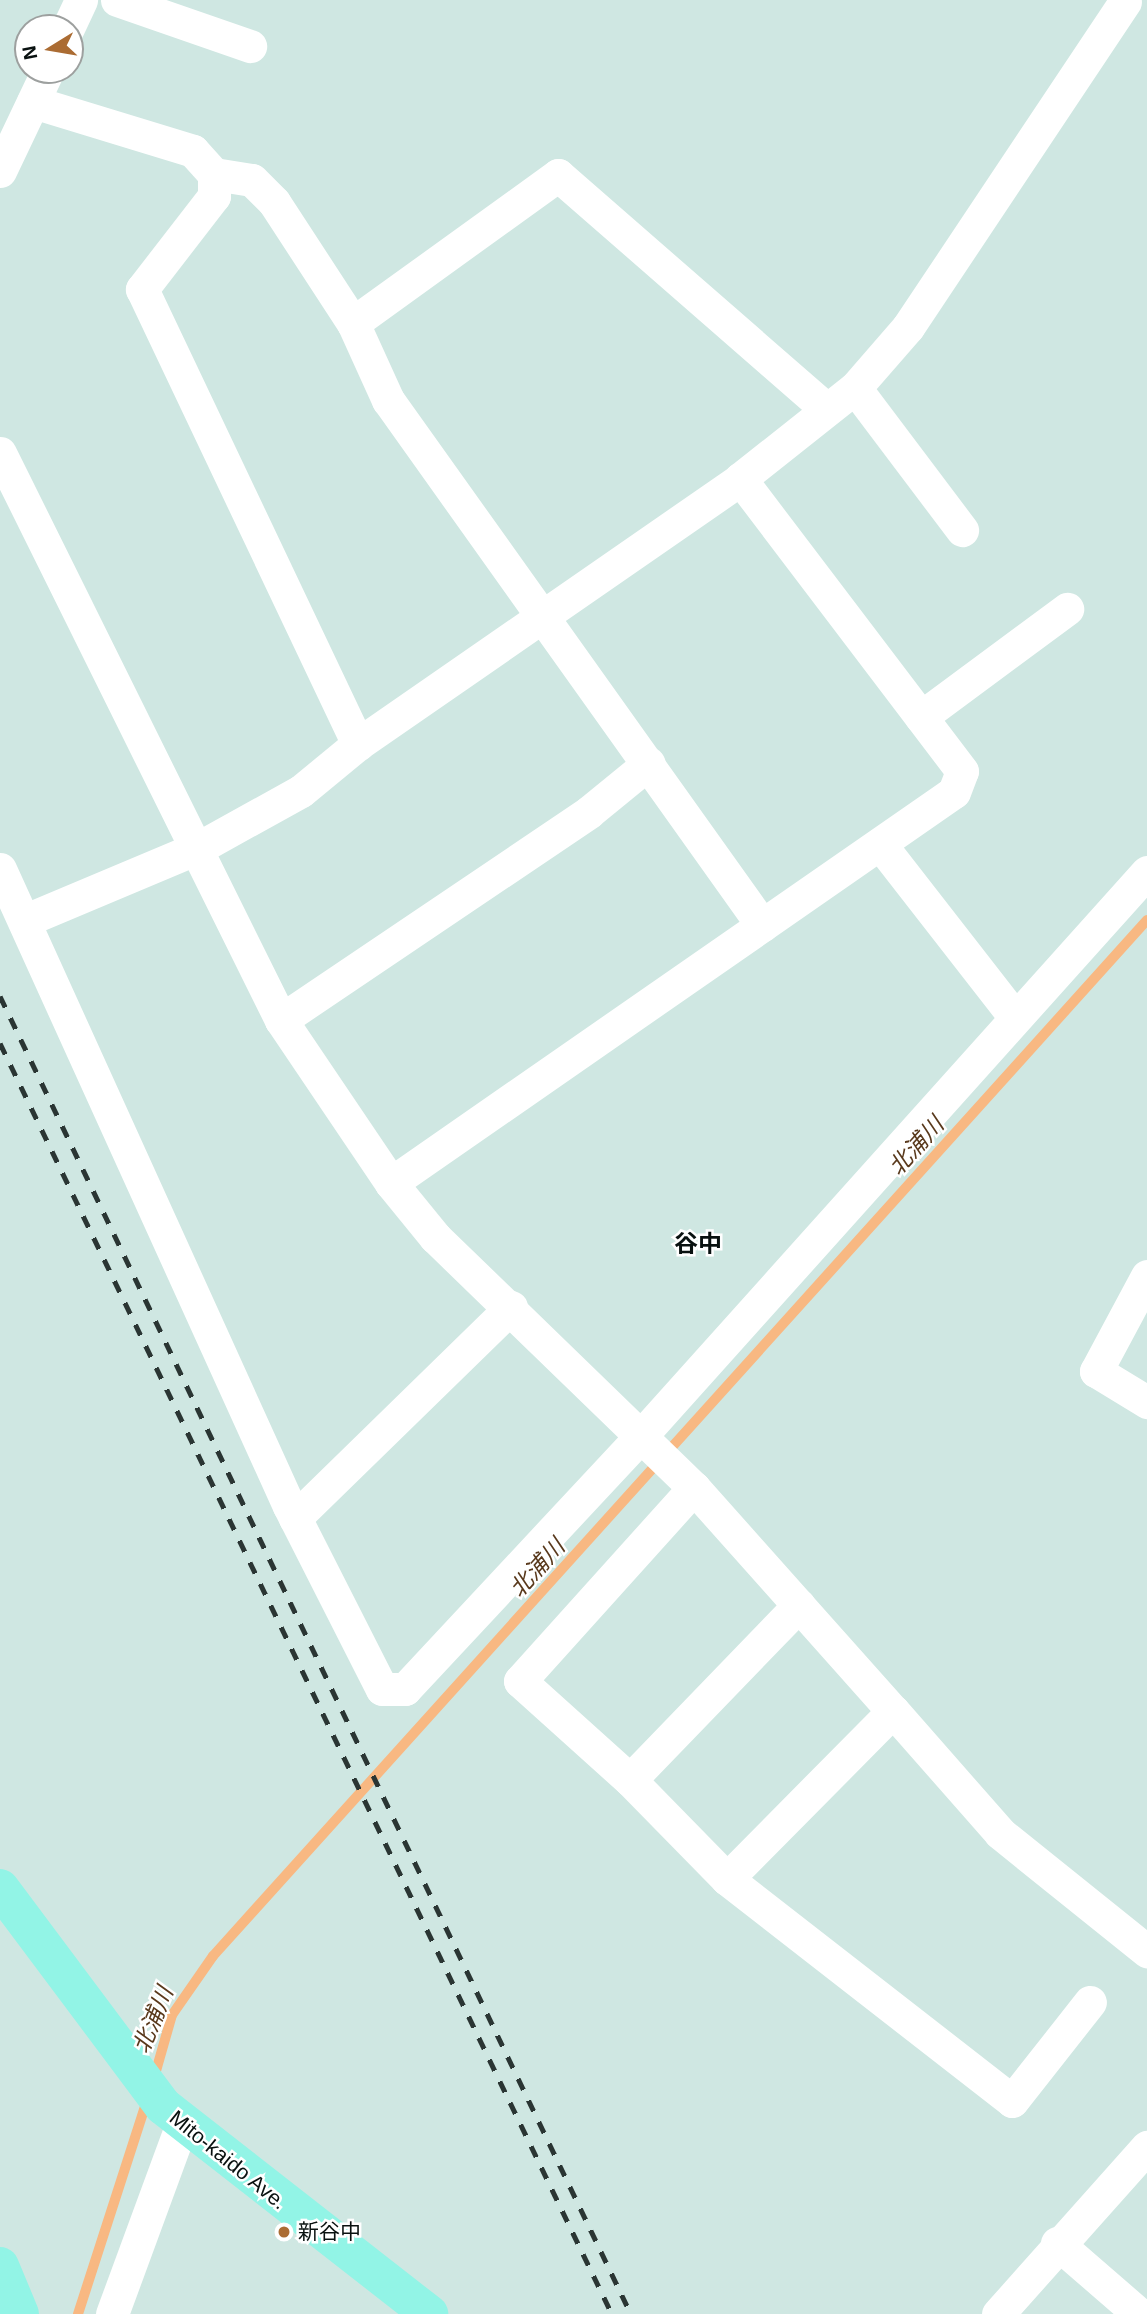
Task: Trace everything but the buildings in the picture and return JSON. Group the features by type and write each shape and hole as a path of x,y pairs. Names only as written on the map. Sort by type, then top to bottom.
{"main road":[{"name":"Mito-kaido Ave.","path":"0,1888 162,2104 429,2314"},
{"path":"0,2266 20,2314"}],"street":[{"path":"117,0 250,46"},
{"path":"26,920 200,846 301,791 358,744 740,479 855,388 908,327 1131,4"},
{"path":"0,172 41,84"},
{"path":"33,102 193,151 214,174 252,180 274,202 353,323 388,400 547,615 762,925"},
{"path":"214,174 214,196 142,289 358,744"},
{"path":"353,323 558,175 826,409"},
{"path":"855,388 962,530"},
{"path":"0,453 200,846 281,1020 391,1182 435,1237 511,1307 665,1461 799,1605 1000,1833 1147,1951"},
{"path":"391,1182 954,792 962,771 740,479"},
{"path":"921,717 1067,609"},
{"path":"281,1020 589,812 649,762"},
{"path":"880,844 1013,1015"},
{"path":"0,869 26,920 295,1518 382,1689 405,1689 665,1461"},
{"path":"1090,2002 1012,2101 727,1879 630,1780 520,1681 665,1461 1013,1015 1147,872"},
{"path":"1147,1276 1096,1371 1147,1402"},
{"path":"295,1518 511,1307"},
{"path":"630,1780 799,1605"},
{"path":"727,1879 893,1711"},
{"path":"112,2314 162,2104"},
{"path":"998,2314 1057,2243 1147,2147"},
{"path":"1057,2243 1139,2314"}],"waterway":[{"name":"北浦川","path":"154,2078 172,2015 213,1956 1147,920"},
{"name":"北浦川","path":"78,2314 147,2100"}],"railway":[{"path":"0,996 631,2314"},
{"path":"0,1043 612,2314"}],"place":[{"name":"新谷中","path":"284,2232"}],"district":[{"name":"谷中","path":"698,1244"}]}
